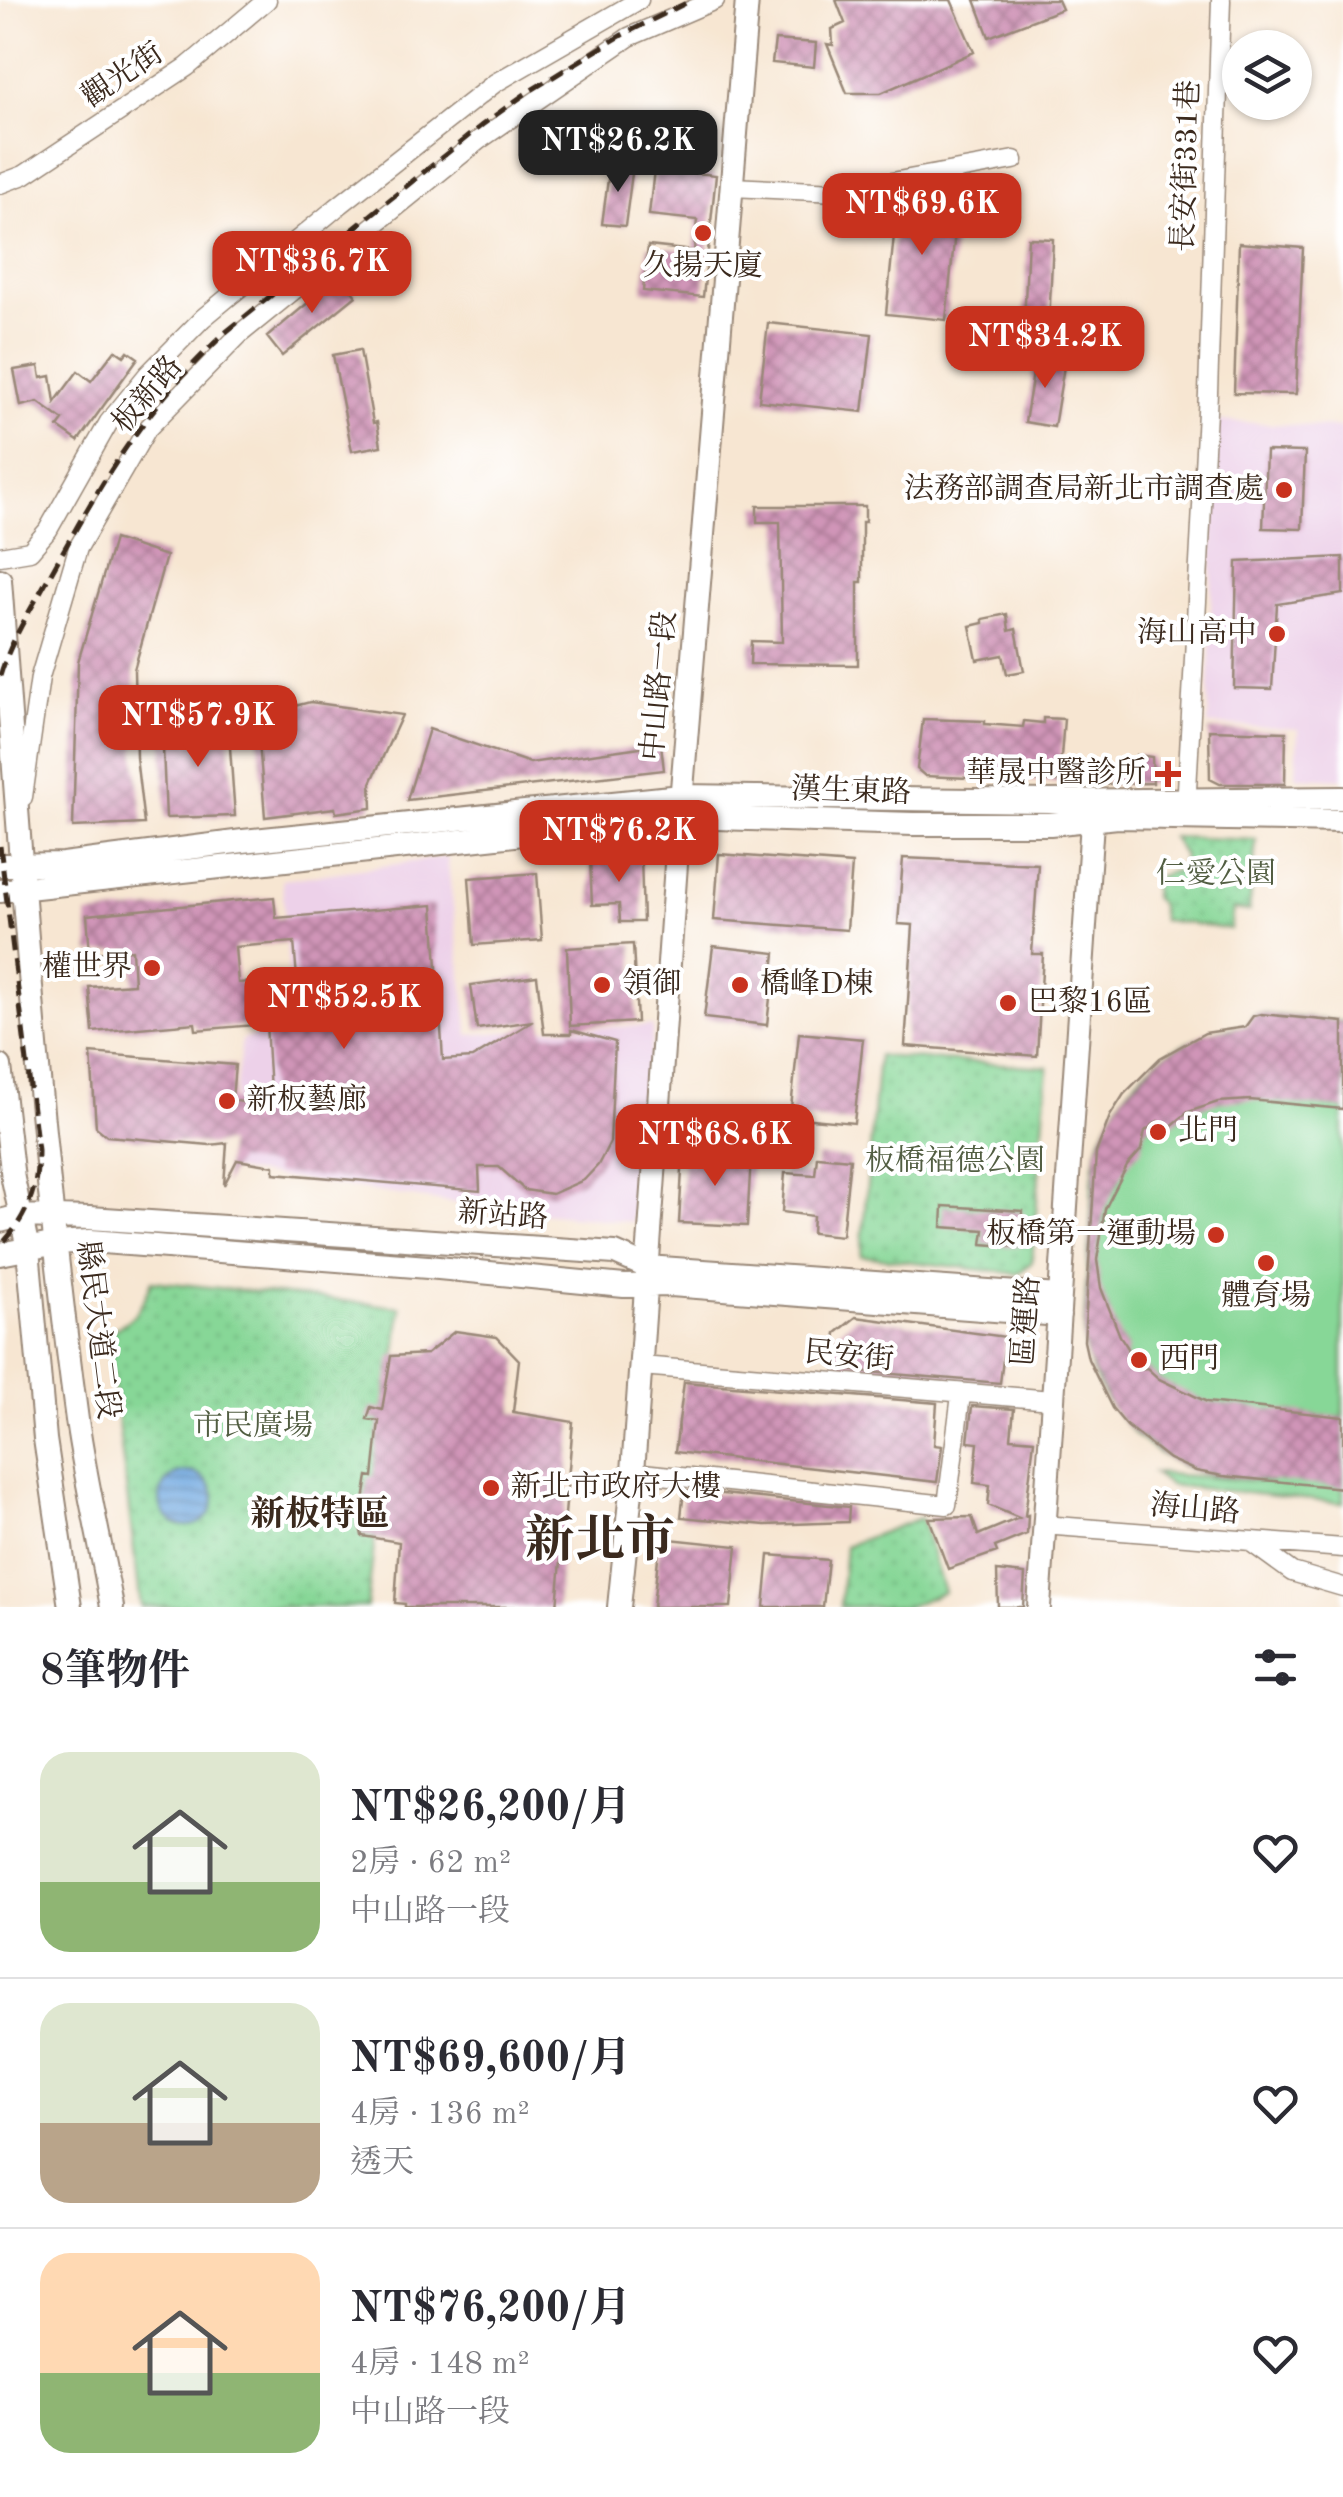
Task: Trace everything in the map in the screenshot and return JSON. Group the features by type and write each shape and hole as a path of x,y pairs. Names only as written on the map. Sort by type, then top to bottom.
{"street":[{"name":"觀光街","path":"0,184 24,174 187,67 267,0"},
{"name":"板新路","path":"0,556 30,551 48,530 109,422 148,374 203,318 496,83 638,0"},
{"name":"板新路","path":"19,827 40,677 78,548 148,429 240,333 479,140 629,37 714,0"},
{"name":"長安街331巷","path":"1186,810 1208,394 1221,0"},
{"name":"中山路一段","path":"620,1607 747,5"},
{"path":"732,188 836,192 1014,160"},
{"name":"縣民大道二段","path":"0,580 19,827 10,864 11,890 78,1425 112,1607"},
{"name":"漢生東路","path":"10,864 63,864 225,843 681,807 1186,810 1343,798"},
{"name":"漢生東路","path":"11,890 681,807"},
{"name":"區運路","path":"1039,1607 1093,810"},
{"name":"漢生東路","path":"1186,810 1343,822"},
{"name":"縣民大道二段","path":"0,1066 45,1439 70,1607"},
{"name":"新站路","path":"0,1254 18,1229 54,1218 615,1253 647,1277"},
{"path":"0,1235 18,1229"},
{"name":"新站路","path":"18,1229 57,1243 90,1241 1059,1305"},
{"name":"民安街","path":"641,1366 1052,1400"},
{"path":"633,1472 946,1506 961,1395"},
{"name":"海山路","path":"1043,1525 1343,1548"},
{"path":"1252,1542 1292,1572 1343,1587"}],"shaded area":[{"name":"海山高中","path":"1216,421 1343,428 1343,779 1296,777 1298,729 1208,725"},
{"path":"447,857 469,1035 653,1026 632,1222 480,1207 225,1169 242,1039 292,1027 282,880"}],"green space":[{"name":"仁愛公園","path":"1172,837 1256,840 1249,911 1233,909 1230,929 1162,920 1159,904 1153,897 1154,878 1180,869 1184,856"},
{"name":"板橋第一運動場","path":"1253,1016 1343,1022 1343,1503 1169,1485 1154,1473 1272,1482 1205,1474 1156,1451 1138,1437 1109,1403 1084,1341 1093,1170 1097,1150 1119,1102 1153,1064 1173,1050 1221,1031 1247,1027"},
{"name":"板橋福德公園","path":"878,1056 1048,1067 1032,1262 1018,1274 861,1256"},
{"name":"市民廣場","path":"152,1281 401,1307 367,1607 141,1607 107,1333 136,1313"},
{"path":"921,1518 944,1592 906,1607 840,1607 845,1546"}],"water":[{"path":"187,1472 206,1480 214,1499 206,1518 187,1526 168,1518 160,1499 168,1480"}],"building":[{"path":"836,0 951,0 974,52 881,93 847,93 827,44 833,45 832,29 845,23"},
{"path":"975,0 1058,0 1062,9 989,37"},
{"path":"775,40 816,43 814,67 772,63"},
{"name":"久揚天廈","path":"610,164 633,166 625,226 602,224"},
{"name":"久揚天廈","path":"654,169 716,175 703,297 643,291 648,246 694,251 697,220 649,215"},
{"path":"898,196 958,202 946,320 886,314"},
{"path":"1028,238 1053,239 1049,325 1024,324"},
{"path":"1239,243 1303,248 1296,394 1234,393"},
{"path":"340,276 356,296 282,356 267,337"},
{"path":"768,323 872,334 863,412 759,401"},
{"path":"115,350 124,356 128,351 138,358 78,441 58,427 63,420 38,402 21,406 14,370 39,366 41,378 51,376 55,402 78,371 91,381"},
{"path":"360,350 381,446 352,451 333,355"},
{"path":"1036,355 1065,360 1054,427 1025,422"},
{"name":"法務部調查局新北市調查處","path":"1266,451 1305,452 1302,529 1263,528"},
{"path":"757,506 865,506 862,582 858,582 858,665 750,664 751,641 782,642 780,522 757,522"},
{"path":"114,539 166,556 134,670 136,757 144,824 73,827 78,662"},
{"path":"1343,557 1343,594 1277,604 1272,689 1234,688 1237,562"},
{"path":"1007,614 1009,631 1016,629 1024,671 1007,674 1003,655 977,660 970,626"},
{"path":"310,702 402,715 371,783 372,808 336,813 335,808 265,817 257,716"},
{"path":"1043,718 1064,719 1059,782 925,776 917,769 923,719 1023,727 1024,721 1043,723"},
{"path":"228,720 235,816 166,818 162,725"},
{"path":"429,729 530,763 661,744 664,770 407,800"},
{"path":"1209,730 1286,732 1285,784 1220,784 1210,779"},
{"path":"1137,755 1152,757 1153,783 1107,784 1106,777 1132,772"},
{"path":"719,854 852,864 847,930 714,920"},
{"path":"641,856 643,922 620,922 619,904 592,905 590,858"},
{"path":"903,858 1038,864 1032,954 1043,954 1037,1056 905,1046 913,925 898,924"},
{"path":"537,873 542,940 474,945 469,878"},
{"path":"274,897 276,918 433,905 443,1060 472,1058 533,1021 477,1029 471,985 537,976 544,1034 571,1034 571,1030 615,1042 610,1142 598,1165 584,1180 552,1194 525,1190 499,1167 479,1167 480,1191 274,1173 274,1166 237,1160 224,1185 227,1143 107,1136 96,1127 91,1053 235,1065 232,1100 271,1108 266,1024 196,1030 195,1023 93,1032 89,987 134,984 132,950 90,953 87,915","holes":["294,942 297,978 238,983 235,947"]},
{"name":"領御","path":"633,944 637,1022 570,1026 567,948"},
{"name":"橋峰D棟","path":"713,946 775,953 767,1025 704,1018"},
{"path":"1253,1016 1343,1022 1343,1109 1250,1100 1218,1102 1188,1112 1170,1127 1158,1121 1145,1131 1141,1150 1127,1166 1105,1209 1097,1260 1101,1288 1128,1348 1126,1359 1138,1369 1147,1368 1159,1379 1207,1402 1343,1417 1343,1488 1223,1476 1196,1471 1169,1459 1127,1426 1112,1408 1088,1359 1084,1341 1096,1153 1110,1116 1124,1094 1160,1058 1205,1033 1245,1027"},
{"path":"799,1033 863,1039 854,1123 790,1117"},
{"path":"683,1152 751,1156 747,1226 679,1223"},
{"path":"817,1156 850,1159 842,1236 812,1233 813,1216 782,1212 785,1173 815,1175"},
{"path":"943,1206 1023,1211 1020,1247 982,1244 984,1230 942,1227"},
{"path":"856,1317 1006,1337 1000,1383 846,1370 833,1357 836,1333"},
{"name":"新北市政府大樓","path":"455,1331 497,1337 519,1360 513,1412 573,1422 557,1607 405,1607 395,1603 399,1542 362,1536 360,1526 368,1476 373,1477 379,1421 367,1419 371,1407 382,1410 391,1356 427,1354"},
{"path":"684,1382 937,1403 934,1445 942,1446 937,1482 675,1452"},
{"path":"972,1406 1014,1409 1011,1438 1034,1440 1025,1516 1028,1515 1027,1534 995,1547 997,1552 948,1569 929,1518 972,1517 978,1535 1019,1518 988,1505 990,1485 974,1483 978,1443 968,1442"},
{"path":"684,1490 849,1507 848,1522 765,1525 681,1517"},
{"path":"660,1538 737,1546 731,1607 653,1607"},
{"path":"769,1555 828,1560 823,1607 764,1607"},
{"path":"997,1571 1025,1574 1023,1607 998,1607"}],"railway":[{"path":"0,676 23,623 108,474 149,416 197,360 226,332 482,125 622,35 692,0"},
{"path":"0,846 38,1150 29,1202 0,1246"}],"place":[{"name":"久揚天廈","path":"703,233"},
{"name":"法務部調查局新北市調查處","path":"1284,490"},
{"name":"海山高中","path":"1277,634"},
{"name":"華晟中醫診所","path":"1168,774"},
{"name":"權世界","path":"152,968"},
{"name":"領御","path":"602,985"},
{"name":"橋峰D棟","path":"740,985"},
{"name":"巴黎16區","path":"1008,1003"},
{"name":"新板藝廊","path":"227,1101"},
{"name":"北門","path":"1158,1132"},
{"name":"板橋第一運動場","path":"1216,1235"},
{"name":"體育場","path":"1266,1263"},
{"name":"西門","path":"1139,1360"},
{"name":"新北市政府大樓","path":"491,1488"}],"district":[{"name":"新板特區","path":"320,1515"},
{"name":"新北市","path":"600,1543"}]}
